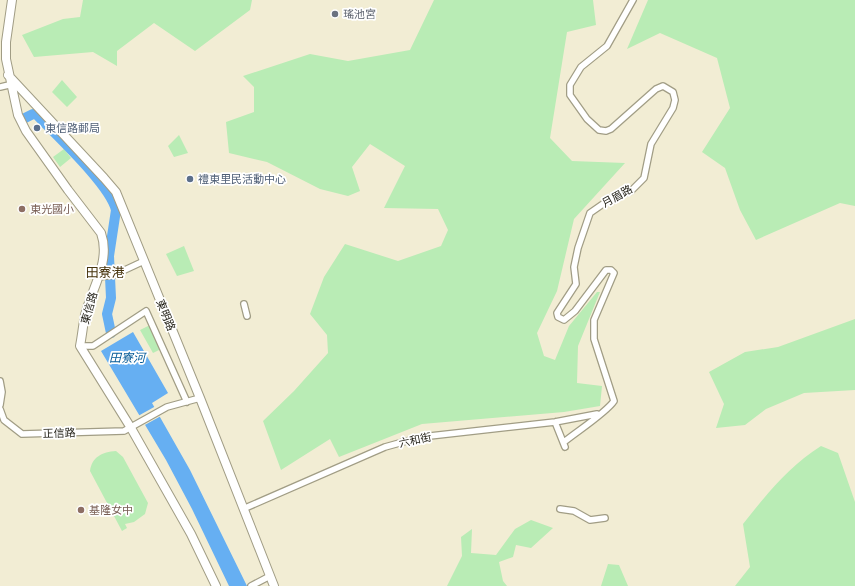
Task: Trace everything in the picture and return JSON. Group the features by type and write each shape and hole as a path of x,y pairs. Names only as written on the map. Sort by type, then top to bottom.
{"main road":[{"name":"東明路","path":"12,0 6,42 8,75 13,84 116,192 200,398 274,586"},
{"name":"東信路","path":"13,84 18,115 26,131 68,190 102,233 105,251 102,277 85,315 80,346"},
{"path":"80,346 130,428 191,534 216,586"}],"street":[{"name":"月眉路","path":"555,422 564,445 599,414 609,409 614,401 594,339 594,320 614,273 611,270 606,270 575,311 564,320 558,317 557,313 576,284 574,267 578,248 590,212 613,197 632,191 644,178 651,144 673,108 675,100 673,92 663,86 656,89 612,129 599,130 587,119 570,95 570,84 581,67 607,46 633,0"},
{"path":"0,87 13,84"},
{"path":"102,277 114,275 144,261"},
{"path":"244,304 247,316"},
{"path":"80,346 93,346 146,311 187,402"},
{"path":"0,381 2,392 0,405"},
{"name":"正信路","path":"0,409 4,420 9,426 22,434 124,431 174,404 200,398"},
{"name":"六和街","path":"243,509 385,447 400,442 421,437 555,422 599,414"},
{"path":"560,510 574,511 590,520 605,518"},
{"path":"251,586 270,576"}],"green space":[{"path":"83,0 252,0 250,10 195,51 154,23 117,51 117,66 93,52 34,57 22,35 63,19 80,17"},
{"path":"434,0 593,0 596,25 567,32 550,138 572,161 625,163 574,219 557,291 537,333 544,356 555,360 569,326 597,292 600,292 578,346 577,383 602,386 600,406 564,412 422,424 339,457 330,439 281,470 263,421 294,391 328,353 327,335 310,314 324,277 345,244 398,261 441,246 448,230 438,209 384,208 405,166 370,144 352,167 360,191 348,196 320,189 267,162 229,153 226,122 254,112 254,87 243,76 310,54 348,61 410,50"},
{"path":"648,0 855,0 855,206 840,203 756,240 740,210 725,168 702,152 730,108 717,58 660,33 627,49"},
{"path":"62,80 77,97 67,107 52,92"},
{"path":"179,135 188,153 174,157 168,146"},
{"path":"64,149 71,158 60,167 53,157"},
{"path":"184,246 194,271 177,276 166,254"},
{"path":"855,319 855,390 804,393 766,409 745,425 716,428 724,404 709,372 745,352 778,347"},
{"path":"152,324 163,348 153,353 140,330"},
{"path":"821,446 838,453 855,502 855,586 735,586 750,567 743,524 769,492 788,472"},
{"path":"116,451 123,457 148,503 145,514 134,522 125,524 127,528 122,531 90,471 93,462 98,456"},
{"path":"531,520 553,528 531,548 516,545 513,557 499,562 503,581 507,586 447,586 462,556 461,537 472,529 471,553 496,555 515,529"},
{"path":"608,564 619,565 628,586 601,586"}],"water":[{"name":"田寮河","path":"133,332 168,393 152,403 190,470 247,586 229,586 192,509 166,460 101,351"}],"pier":[{"path":"156,406 161,416 143,426 138,416"}],"waterway":[{"name":"田寮河","path":"25,118 33,114 37,115 94,174 112,200 116,210 109,256 111,298 107,314 111,333"}],"place":[{"name":"瑤池宮","path":"335,14"},
{"name":"東信路郵局","path":"37,128"},
{"name":"禮東里民活動中心","path":"190,179"},
{"name":"東光國小","path":"22,209"},
{"name":"基隆女中","path":"81,510"}],"district":[{"name":"田寮港","path":"105,272"}]}
